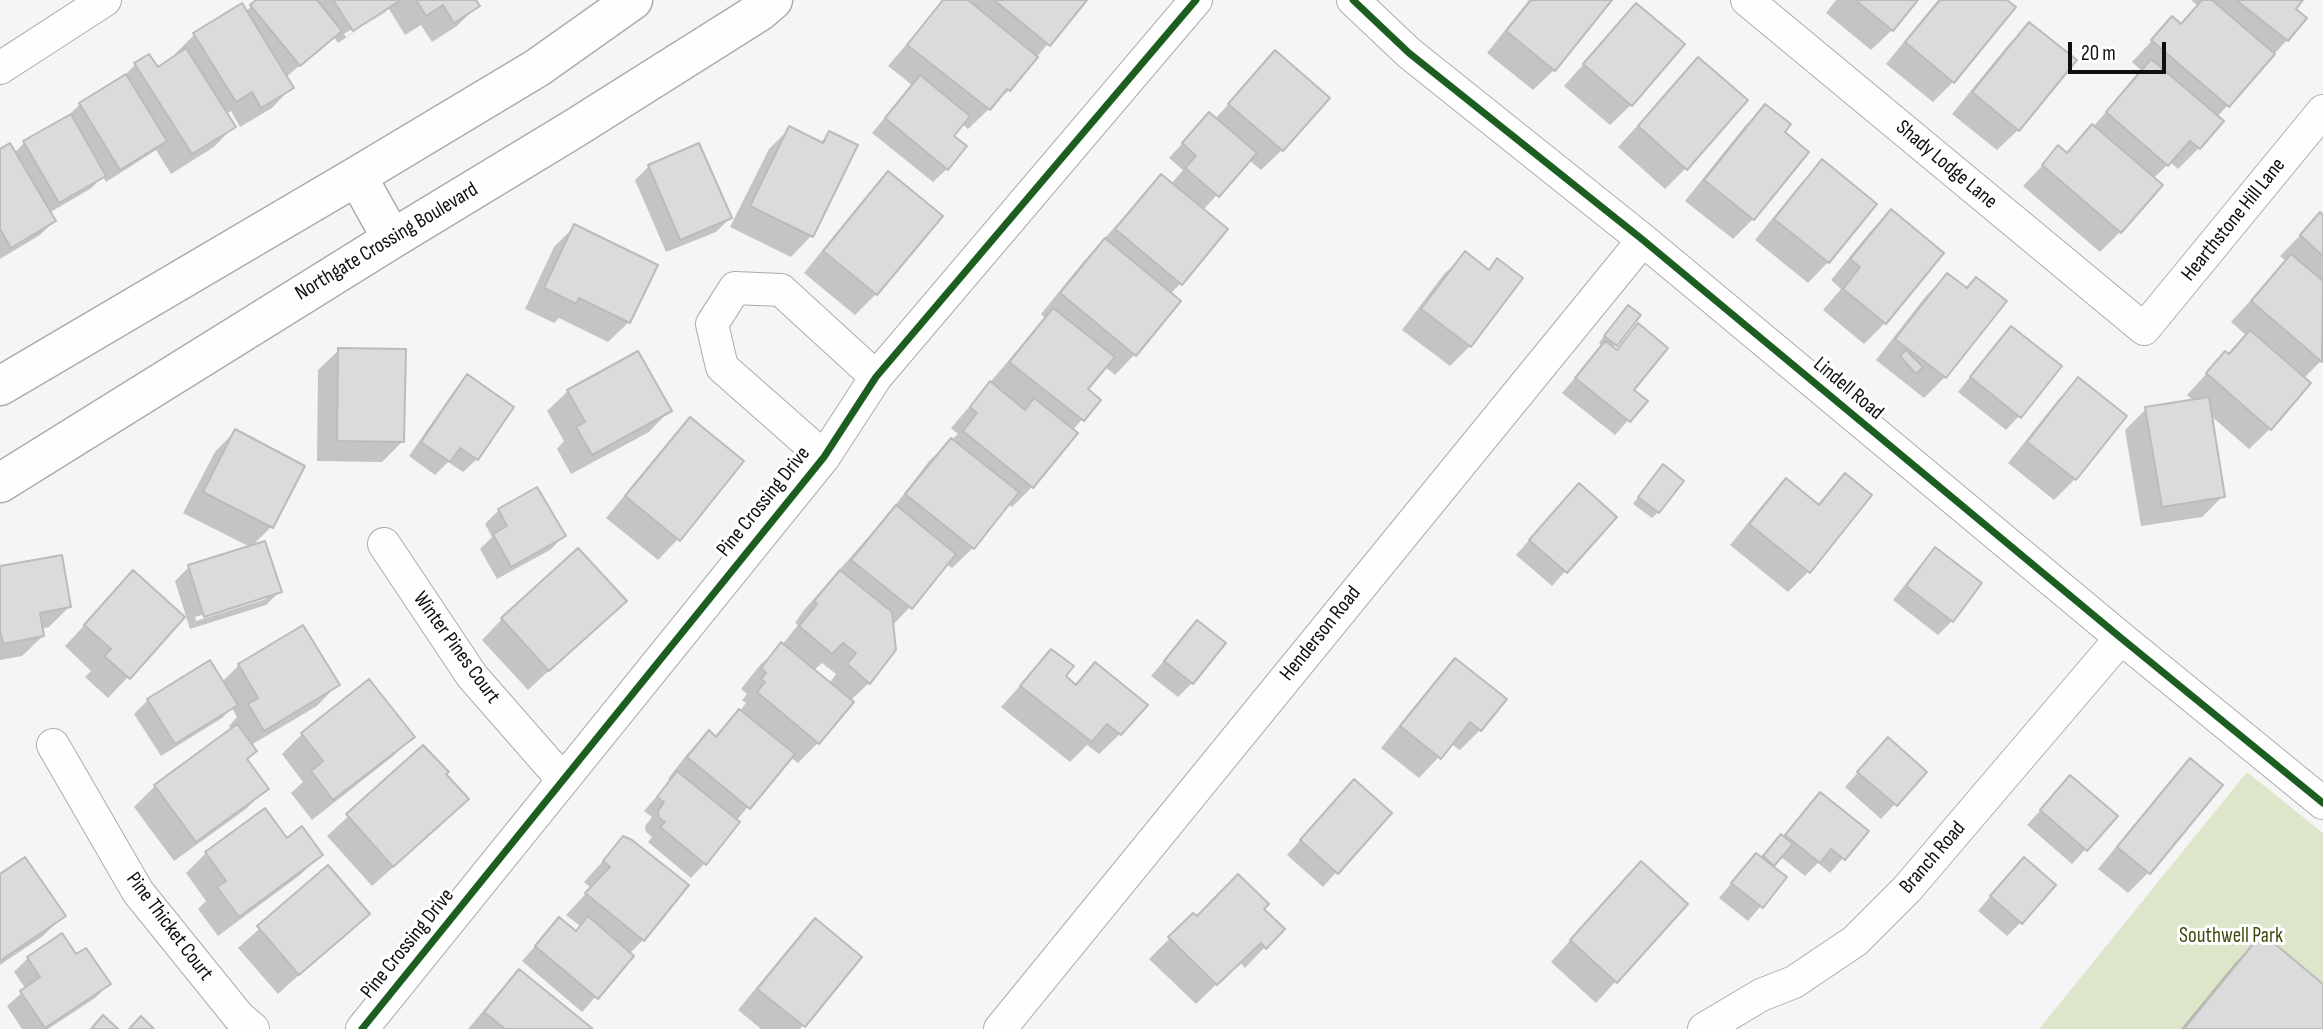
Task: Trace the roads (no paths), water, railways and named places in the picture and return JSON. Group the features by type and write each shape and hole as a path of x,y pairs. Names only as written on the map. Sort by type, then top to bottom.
{"main road":[{"path":"0,386 537,68 633,0"},
{"name":"Northgate Crossing Boulevard","path":"0,483 575,128 759,12 773,0"},
{"path":"358,176 392,239"}],"street":[{"path":"0,68 104,0"},
{"name":"Pine Crossing Drive","path":"362,1029 824,457 876,377 1196,0"},
{"name":"Lindell Road","path":"1353,0 1409,53 1643,240 2323,803"},
{"name":"Shady Lodge Lane","path":"1747,0 2144,329"},
{"name":"Hearthstone Hill Lane","path":"2144,329 2323,111"},
{"name":"Henderson Road","path":"1000,1029 1643,240"},
{"path":"824,457 722,367 712,324 735,288 781,290 876,377"},
{"name":"Winter Pines Court","path":"384,544 471,676 562,780"},
{"name":"Branch Road","path":"1704,1029 1761,995 1794,982 1854,941 1907,889 2121,638"},
{"name":"Pine Thicket Court","path":"53,746 138,892 239,1017 253,1029"}],"park label":[{"name":"Southwell Park","path":"2231,937"}]}
